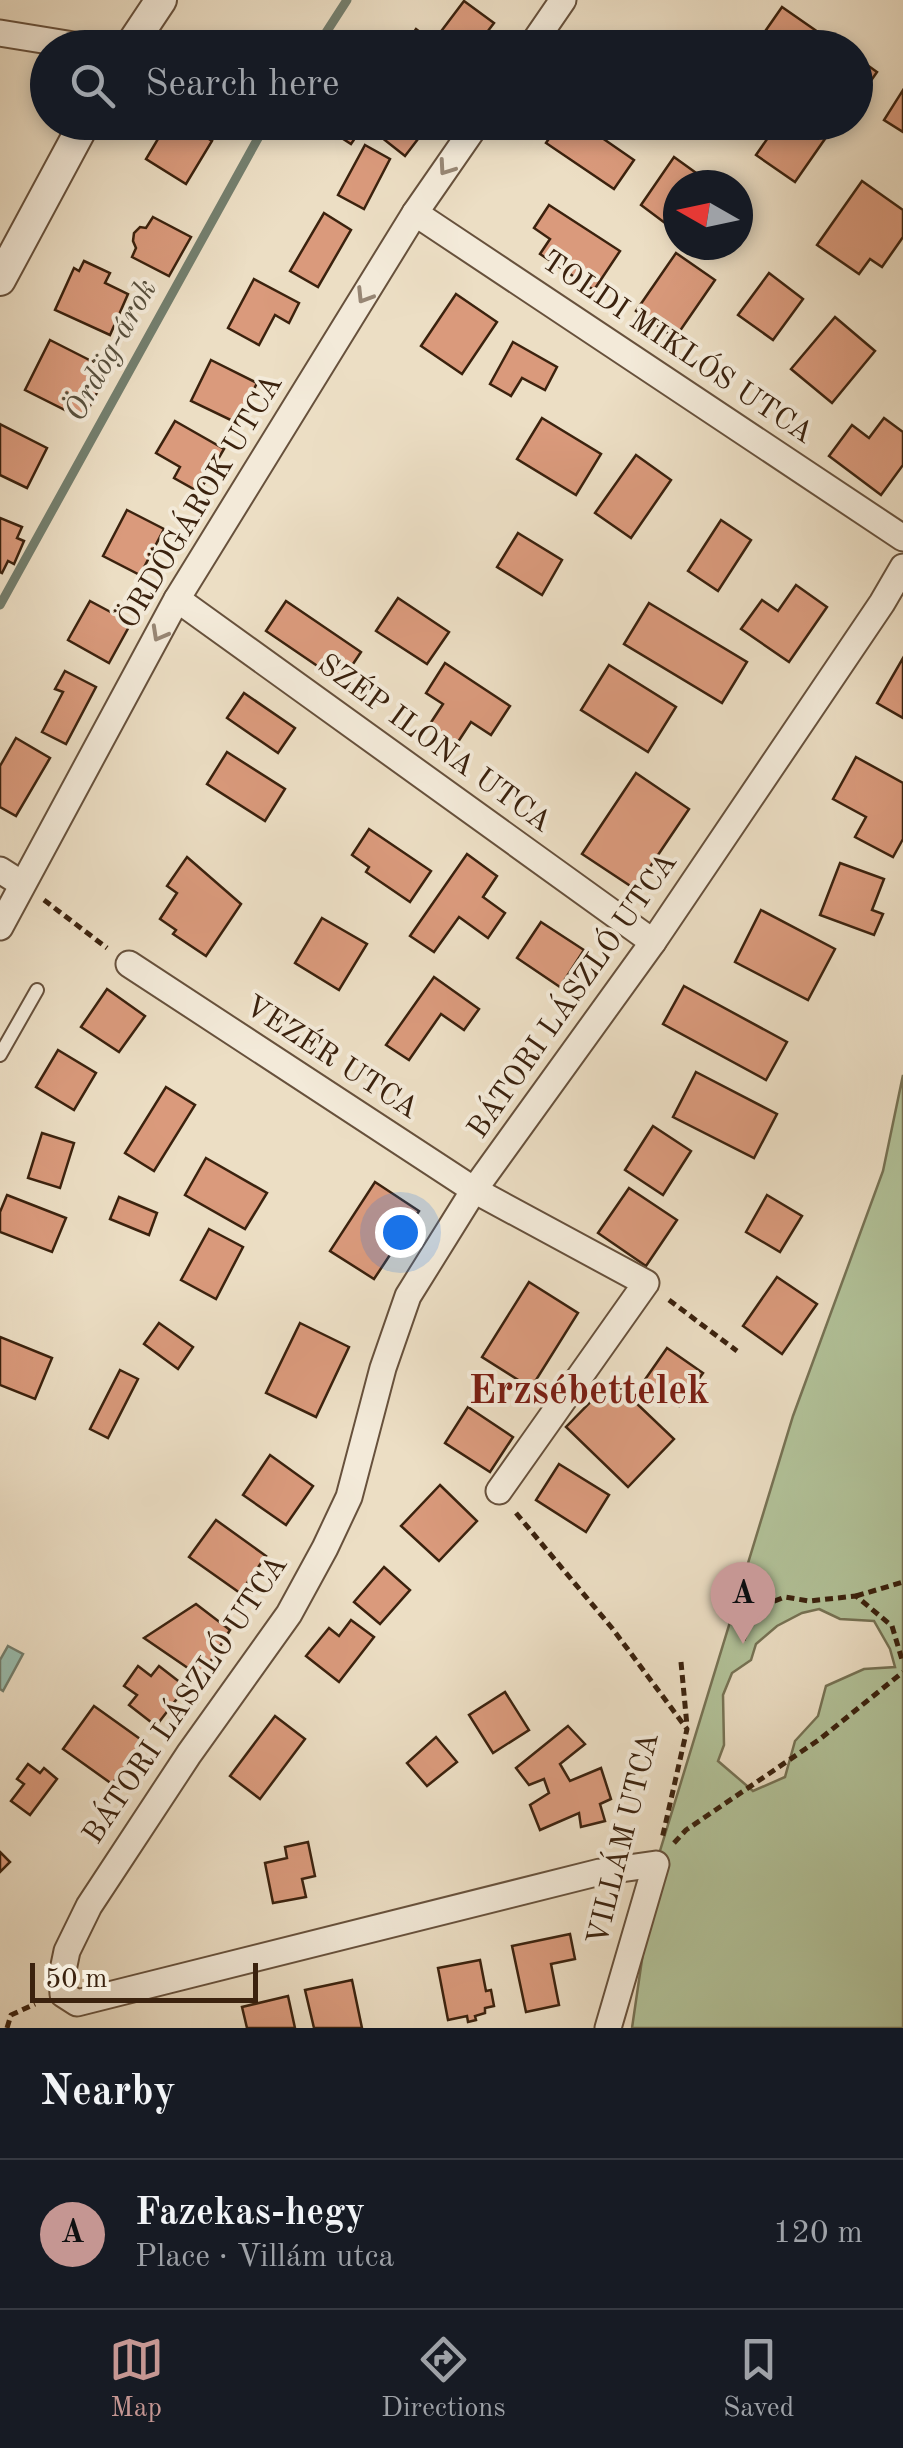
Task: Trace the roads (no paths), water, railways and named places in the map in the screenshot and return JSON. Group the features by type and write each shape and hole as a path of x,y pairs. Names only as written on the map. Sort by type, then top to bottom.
{"street":[{"path":"142,30 161,0"},
{"path":"542,30 563,0"},
{"path":"0,33 30,38"},
{"path":"0,280 75,140"},
{"name":"ÖRDÖGÁROK UTCA","path":"0,927 178,599 415,213 466,140"},
{"name":"TOLDI MIKLÓS UTCA","path":"415,213 903,538"},
{"name":"BÁTORI LÁSZLÓ UTCA","path":"656,1864 600,1872 77,2003 62,1994 67,1951 89,1906 288,1614 325,1548 349,1497 382,1368 408,1296 474,1190 653,942 882,604 903,567"},
{"name":"SZÉP ILONA UTCA","path":"178,599 653,942"},
{"path":"0,870 22,884"},
{"name":"VEZÉR UTCA","path":"129,964 474,1190 646,1283 499,1491"},
{"name":"VILLÁM UTCA","path":"608,2028 656,1864"}],"lane":[{"path":"0,1055 36,990"}],"waterway":[{"name":"Ördög-árok","path":"328,30 347,0"},
{"name":"Ördög-árok","path":"0,605 257,140"}],"place":[{"name":"Fazekas-hegy","path":"743,1644"}],"district":[{"name":"Erzsébettelek","path":"589,1393"}]}
